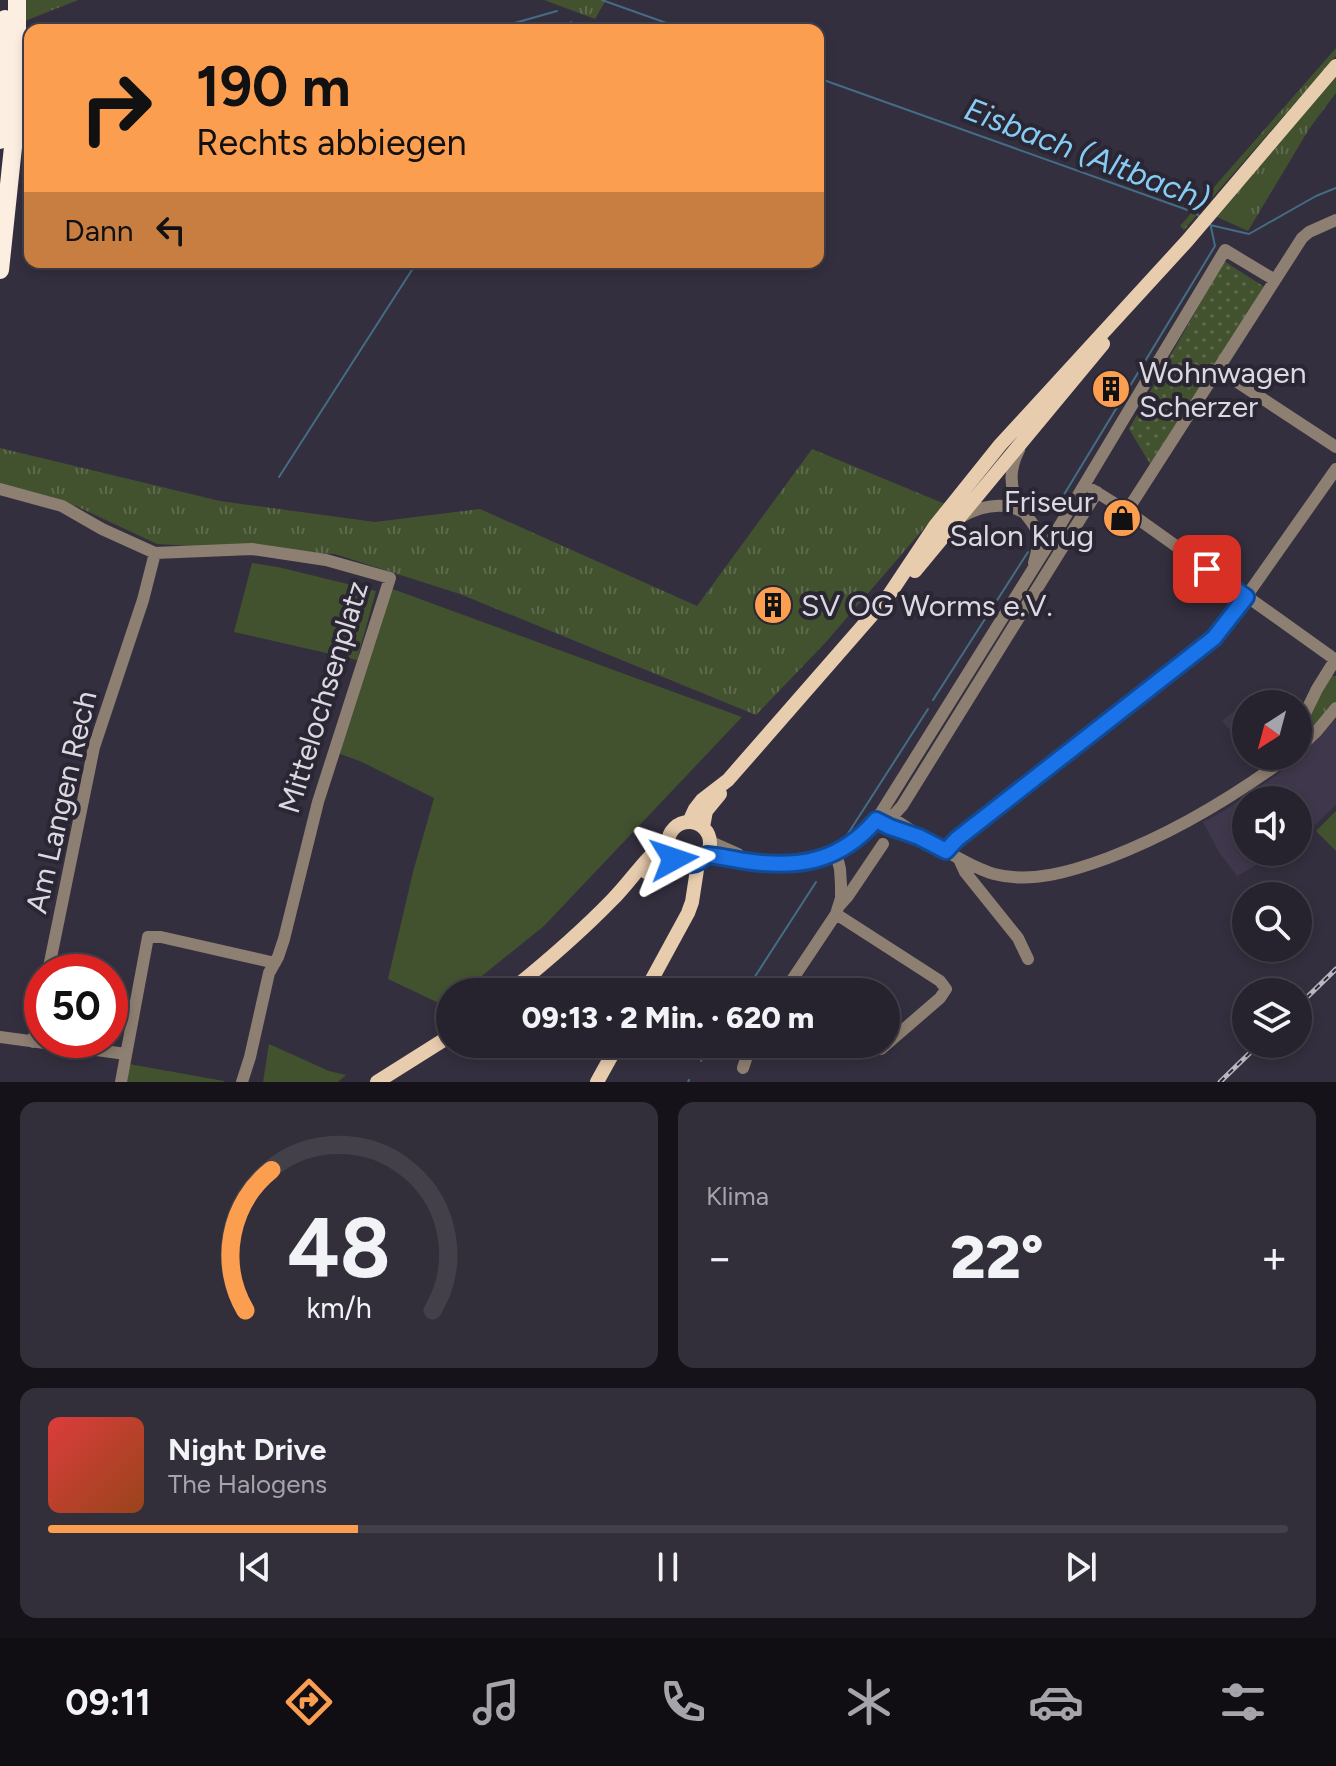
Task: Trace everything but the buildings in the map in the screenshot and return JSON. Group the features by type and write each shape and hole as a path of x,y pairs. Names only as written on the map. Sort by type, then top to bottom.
{"highway":[{"path":"0,140 5,0"},
{"path":"0,270 17,109 17,0"}],"main road":[{"path":"700,856 674,859 669,847 670,833 676,826 696,824 704,816 709,805 1024,440 1198,227 1336,66"},
{"path":"837,658 887,598 935,526 1000,445 1187,241"},
{"path":"653,978 680,927 686,896 709,836 696,824"},
{"path":"526,978 610,902 651,853 669,847"},
{"path":"536,978 586,935 669,847"},
{"path":"377,1082 436,1045"},
{"path":"390,1082 436,1053"},
{"path":"599,1080 611,1058"}],"street":[{"path":"1127,511 1302,238 1336,220"},
{"path":"700,856 801,863 836,853 855,842 883,816 1225,250 1275,280"},
{"path":"1219,370 1336,447"},
{"path":"1024,440 1015,458 1011,482 1014,498 1037,531 1037,551 1031,571"},
{"path":"946,851 1214,638 1336,469"},
{"path":"1084,484 1127,511 1336,660 1312,699"},
{"name":"Mittelochsenplatz","path":"0,489 62,506 102,529 155,553 252,549 326,560 390,578 318,802 284,939 269,973 242,1082"},
{"path":"883,816 899,810 916,785 1097,492"},
{"path":"955,521 992,506 1011,507 1025,513"},
{"path":"1037,531 1059,524"},
{"name":"Am Langen Rech","path":"52,954 94,747 143,600 155,553"},
{"path":"1312,736 1336,708"},
{"path":"883,816 959,859 992,873 1018,877 1041,876 1091,864 1143,845 1220,804 1268,770"},
{"path":"793,978 883,844"},
{"path":"836,853 841,881 838,910"},
{"path":"959,859 965,872 1015,934 1028,959"},
{"path":"979,889 992,873"},
{"path":"838,910 940,981 946,989 940,998 900,1033"},
{"path":"128,1043 148,937 161,937 275,963"},
{"path":"0,1037 24,1041"},
{"path":"121,1082 125,1058"},
{"path":"743,1068 746,1058"}],"shaded area":[{"path":"1232,713 1232,733 1222,721"},
{"path":"1336,719 1336,805 1312,828 1312,786 1260,786 1283,770 1312,770 1312,744"},
{"path":"1232,805 1232,866 1254,866 1237,876 1219,852 1203,822"}],"green space":[{"path":"23,0 78,0 25,21"},
{"path":"544,0 606,0 595,19"},
{"path":"1336,48 1336,56 1184,230 1180,226"},
{"path":"1336,75 1336,93 1309,129 1248,231 1215,216"},
{"path":"1224,261 1266,288 1152,467 1129,429"},
{"path":"1184,369 1196,376 1172,414 1160,407"},
{"path":"0,448 220,501 375,522 480,509 697,606 812,449 945,504 826,642 756,715 460,594 335,554 157,544 76,506 0,487"},
{"path":"252,563 376,591 357,660 234,632"},
{"path":"390,588 742,717 544,926 479,978 436,978 436,1002 388,979 434,798 335,752"},
{"path":"1336,676 1336,701 1312,729 1312,711 1328,680"},
{"path":"1336,811 1336,851 1316,831"},
{"path":"269,1044 329,1071 346,1075 338,1082 263,1082"},
{"path":"129,1064 224,1081 224,1082 127,1082"}],"waterway":[{"name":"Eisbach (Altbach)","path":"602,0 669,24"},
{"path":"511,24 557,11"},
{"name":"Eisbach (Altbach)","path":"824,80 1199,216"},
{"name":"Eisbach (Altbach)","path":"1210,225 1249,234 1336,188"},
{"path":"1054,511 1215,246 1211,227"},
{"path":"279,477 413,268"},
{"path":"933,700 1028,552"},
{"path":"842,843 928,709"},
{"path":"754,978 816,882"}],"railway":[{"path":"1312,992 1336,969"},
{"path":"1220,1082 1245,1058"}],"place":[{"name":"Wohnwagen Scherzer","path":"1111,389"},
{"name":"Friseur Salon Krug","path":"1122,518"},
{"name":"SV OG Worms e.V.","path":"773,605"}],"route":[{"path":"674,859 691,865 707,855 773,864 801,863 847,847 876,820 946,851 957,839 1214,638 1246,597 1207,569"}]}
